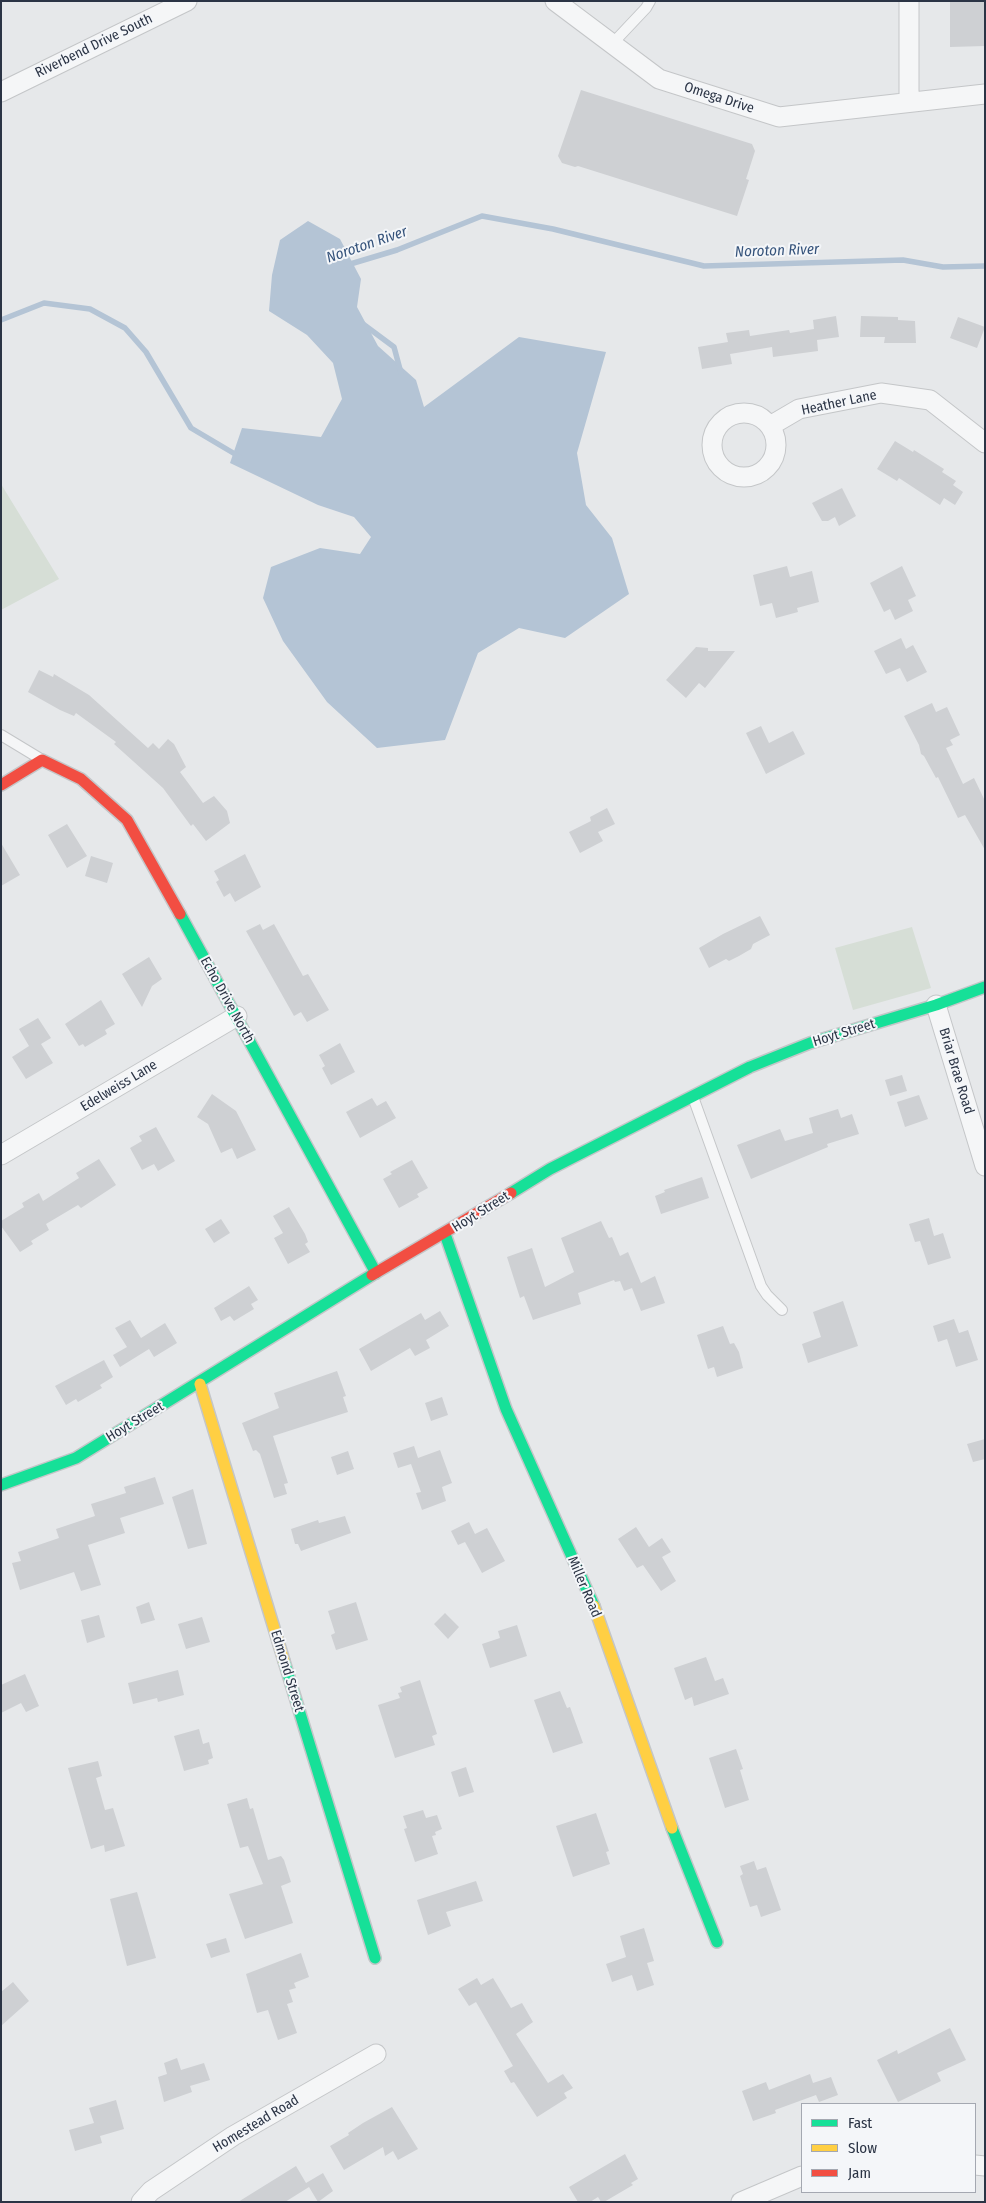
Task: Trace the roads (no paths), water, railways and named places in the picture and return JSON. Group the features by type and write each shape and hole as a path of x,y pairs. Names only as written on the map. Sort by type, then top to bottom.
{"street":[{"name":"Riverbend Drive South","path":"1,92 187,1"},
{"name":"Omega Drive","path":"555,1 659,79 779,117 985,94"},
{"path":"908,102 909,1"},
{"name":"Heather Lane","path":"770,426 799,409 881,393 930,400 985,444"},
{"path":"1,785 42,760"},
{"name":"Echo Drive North","path":"42,760 81,779 127,820 237,1016 376,1273"},
{"name":"Hoyt Street","path":"1,1484 76,1458 200,1384 376,1273 445,1234 550,1169 750,1067 810,1043 936,1005 985,986"},
{"name":"Briar Brae Road","path":"936,1005 985,1166"},
{"name":"Edelweiss Lane","path":"1,1155 237,1016"},
{"name":"Miller Road","path":"445,1234 506,1409 594,1606 680,1852 716,1942"},
{"name":"Edmond Street","path":"200,1384 375,1958"},
{"name":"Homestead Road","path":"141,2202 152,2191 233,2136 376,2054"},
{"path":"741,2202 801,2176"}],"lane":[{"path":"613,43 646,8 650,1"},
{"path":"1,736 42,760"},
{"path":"693,1096 761,1286 782,1310"}],"water":[{"path":"308,221 340,239 361,279 357,307 378,346 416,380 424,407 519,337 606,352 577,453 586,505 612,538 629,594 565,638 519,628 478,653 445,740 377,748 327,702 283,641 263,598 271,567 320,548 360,554 371,537 354,517 318,505 230,463 242,428 321,437 342,399 333,363 307,335 269,311 272,275 280,240"}],"waterway":[{"name":"Noroton River","path":"347,265 397,250 482,216 553,229 704,266 903,260 943,267 985,266"},
{"name":"Noroton River","path":"1,320 44,303 90,309 125,328 146,352 191,428 240,457"},
{"name":"Noroton River","path":"363,324 394,347 401,373"}]}
